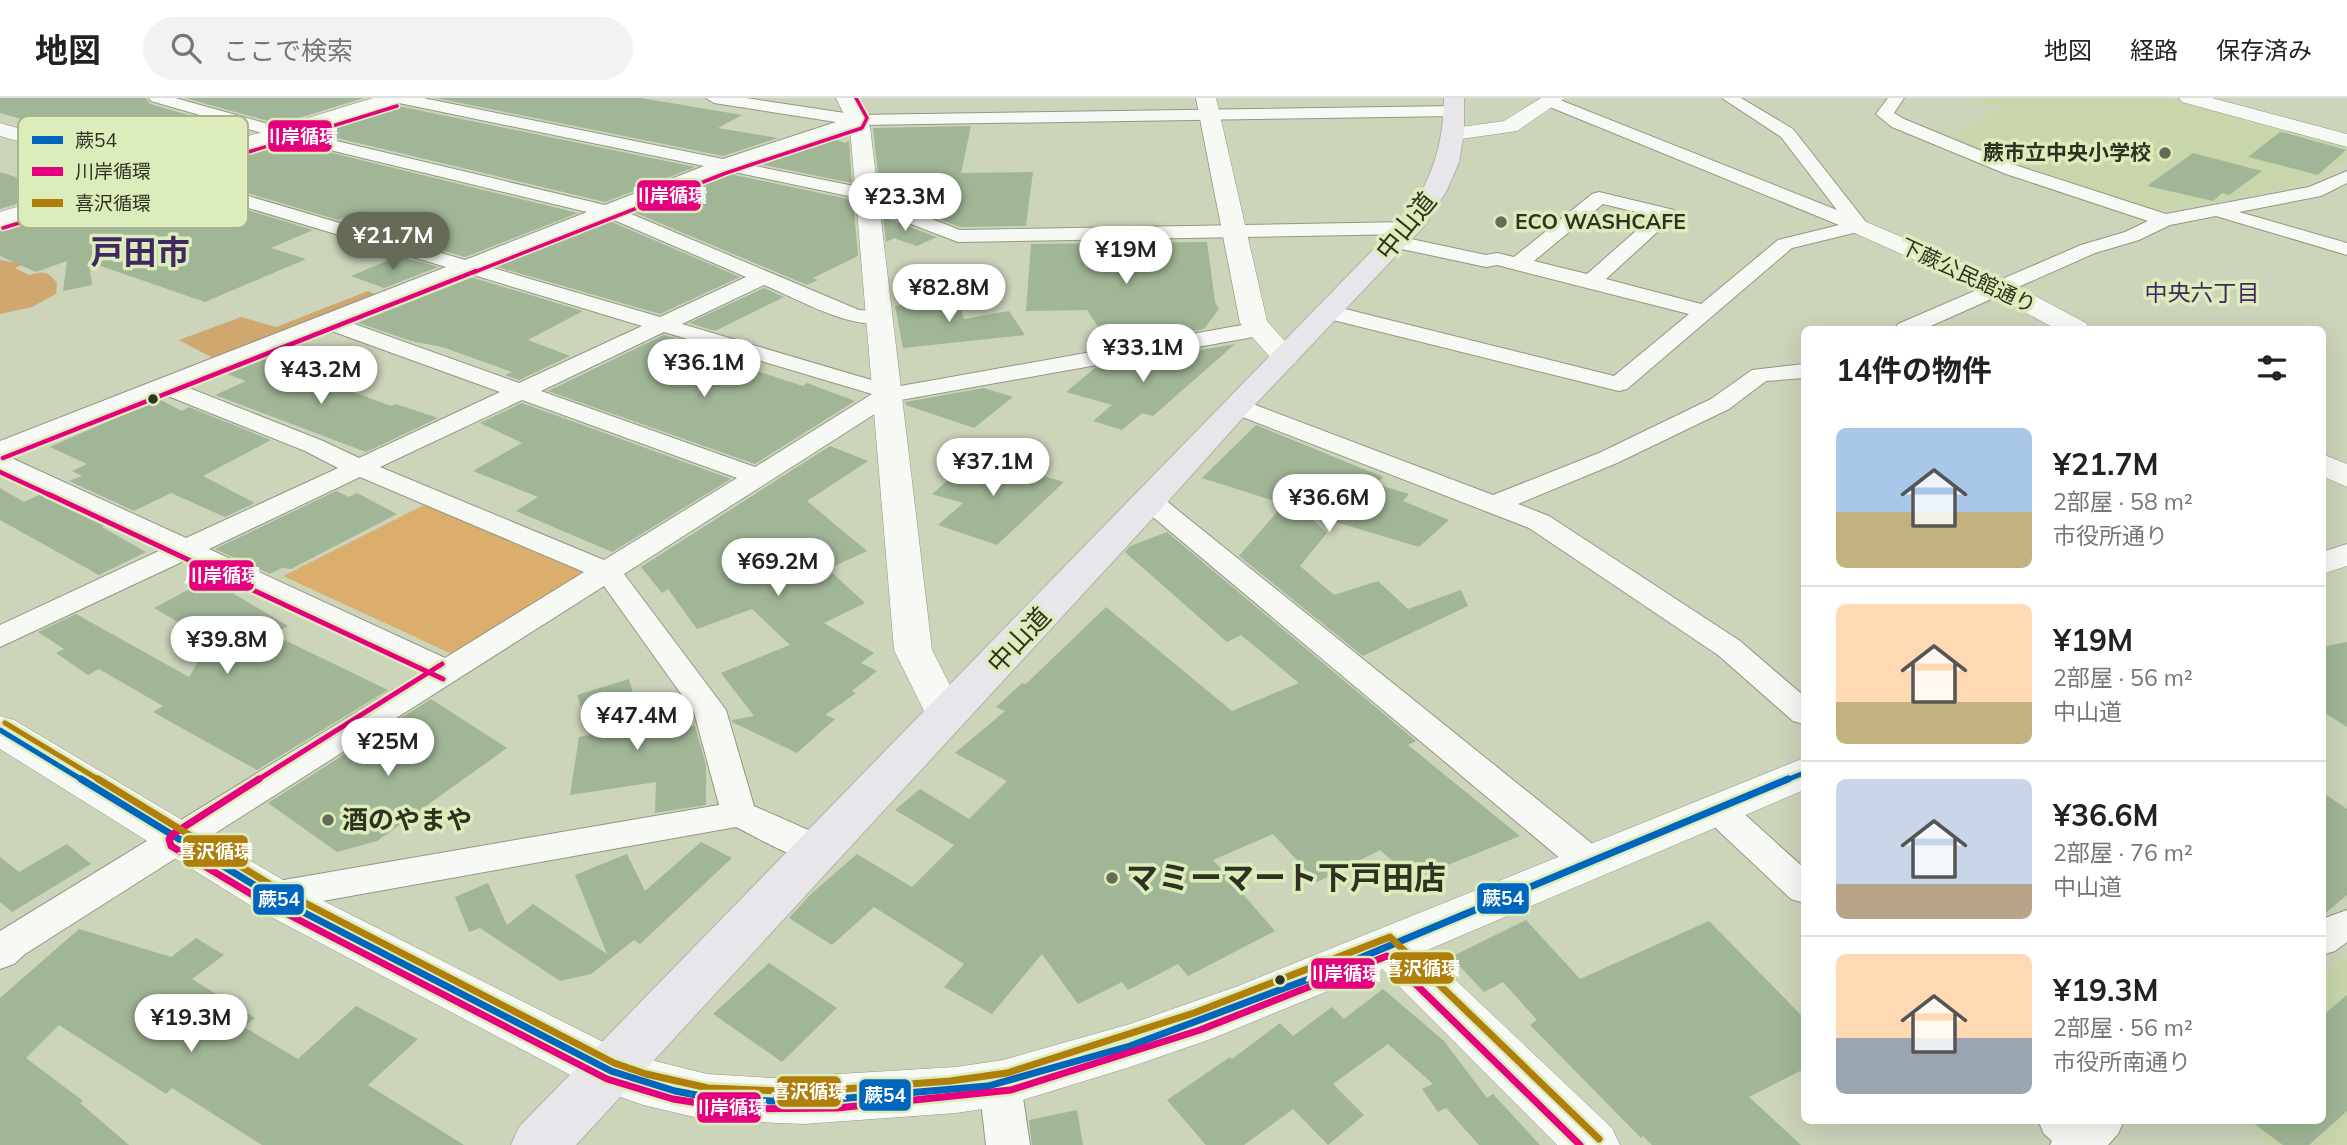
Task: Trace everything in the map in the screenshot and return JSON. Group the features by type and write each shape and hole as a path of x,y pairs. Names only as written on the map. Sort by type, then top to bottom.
{"highway":[{"name":"中山道","path":"539,1145 1150,501 1236,406 1272,343 1329,313 1403,235 1438,189 1449,162 1454,114"}],"street":[{"path":"157,98 221,116"},
{"path":"248,143 397,98 723,165 867,201 958,236 1235,230 1403,235 1707,312"},
{"path":"713,98 852,109 1334,105 1454,114 1498,131 1523,121 1553,100 1859,226"},
{"path":"1730,98 1787,133"},
{"path":"1896,98 1894,106 1884,114 1898,123 2012,170 2165,220"},
{"path":"2189,98 2347,141"},
{"path":"1774,105 1787,133 1859,226"},
{"path":"1207,106 1254,323 1272,343"},
{"path":"0,450 723,165 852,109"},
{"path":"852,109 867,201 914,650 946,717"},
{"path":"248,123 607,211 856,316 880,317"},
{"path":"0,129 18,134"},
{"path":"1672,150 1717,149"},
{"path":"1913,326 2088,249 2132,236 2165,220 2314,192 2347,176"},
{"path":"1518,264 1599,198 1667,214 1591,281"},
{"path":"248,202 887,393 1272,343"},
{"path":"2216,211 2347,249"},
{"path":"0,220 18,214"},
{"path":"1329,313 1619,384 1784,244 1859,226"},
{"name":"下蕨公民館通り","path":"1859,226 2000,288 2070,326"},
{"path":"0,637 762,277"},
{"path":"326,322 757,476"},
{"path":"1493,505 1608,458 1707,410 1760,375 1801,371"},
{"path":"163,386 314,446 357,467 607,571 710,710 740,814"},
{"path":"4,947 177,841 887,393"},
{"path":"1236,406 1539,522 1718,641 1801,710"},
{"path":"0,462 447,671"},
{"path":"2326,465 2347,477"},
{"path":"1150,501 1587,860"},
{"path":"0,730 177,841 272,896 611,1071 648,1086 690,1095 741,1101 798,1103 1000,1084 1140,1043 1243,1006 1587,860 1801,774"},
{"path":"1717,809 1801,886"},
{"path":"272,896 740,814 818,850"},
{"path":"1388,946 1593,1145"},
{"path":"1000,1084 1008,1145"}],"shaded area":[{"name":"蕨市立中央小学校","path":"1964,98 2161,98 2347,146 2347,160 2292,187 2157,211 1945,139 2002,108"},
{"path":"0,260 24,264 15,268 29,275 48,274 57,283 56,294 32,307 0,314"},
{"path":"368,291 377,295 215,359 179,340 241,317 276,327"},
{"path":"432,501 592,569 452,654 283,576"},
{"path":"2347,957 2347,1145 2270,1145 2243,1124 2326,1124 2326,975"}],"building":[{"path":"0,98 146,98 150,104 192,116 18,116 18,118 0,113"},
{"path":"185,98 364,98 279,124"},
{"path":"436,98 641,98 742,115 718,128 778,138 723,156"},
{"path":"398,106 695,167 605,202 312,132"},
{"path":"971,126 961,173 1033,172 1026,226 960,227 897,203 881,201 873,128"},
{"path":"2280,132 2346,150 2318,175 2248,157"},
{"path":"830,138 845,143 849,141 852,183 755,163"},
{"path":"283,141 578,213 465,257 424,245 432,242 342,218 338,220 248,193 248,152"},
{"path":"2193,153 2262,171 2229,195 2222,193 2213,201 2147,186"},
{"path":"0,172 18,178 18,204 0,209"},
{"path":"725,173 853,200 858,256 813,278 818,280 807,285 631,211"},
{"path":"248,210 313,230 271,248 306,259 205,302 89,262 92,285 63,291 67,261 36,272 0,256 0,229 18,224 18,228 248,228"},
{"path":"883,217 937,237 917,246 894,238 886,242"},
{"path":"607,220 740,277 660,314 494,266"},
{"path":"1207,242 1215,302 1219,309 1204,329 1110,345 1087,310 1026,311 1031,244"},
{"path":"399,256 438,267 384,288 351,276"},
{"path":"467,276 583,311 528,340 570,356 519,380 505,375 512,372 442,347 411,341 353,321"},
{"path":"764,288 784,297 715,331 689,323"},
{"path":"923,297 959,303 964,319 1009,311 1025,335 903,348 895,306 909,304 907,298"},
{"path":"664,335 711,350 704,354 803,386 807,383 855,401 755,464 548,391"},
{"path":"1235,344 1153,416 1142,413 1122,430 1093,421 1112,405 1066,392 1095,368"},
{"path":"261,358 391,406 396,404 438,418 366,452 215,395 246,381 224,373"},
{"path":"984,388 1013,397 974,428 906,405 905,402"},
{"path":"159,399 182,411 189,407 271,440 203,476 255,503 225,517 171,493 134,511 69,481 82,476 72,471 87,464 50,447"},
{"path":"522,403 731,479 612,552 516,511 538,497 473,471 522,443 480,423"},
{"path":"1256,425 1383,477 1376,484 1409,494 1403,501 1449,520 1419,547 1306,513 1327,533 1300,566 1334,595 1378,581 1408,609 1461,590 1468,606 1363,656 1239,556 1284,504 1202,478"},
{"path":"830,446 868,461 807,501 867,551 828,569 865,603 824,623 874,653 861,663 877,671 852,691 856,693 825,715 835,719 797,753 732,722 754,716 721,673 790,645 752,609 697,629 668,589 662,593 641,567"},
{"path":"976,456 1064,482 997,545 938,525 963,503 932,494"},
{"path":"0,488 24,502 41,494 106,525 102,527 146,552 99,575 0,520"},
{"path":"336,491 349,497 357,493 397,514 291,569 282,568 270,574 215,549"},
{"path":"1167,532 1416,741 1408,745 1520,836 1413,879 1380,850 1317,882 1273,834 1213,860 1275,931 1188,976 1178,964 1128,990 1122,982 1078,1004 1042,954 992,1014 944,987 964,964 874,907 832,945 789,918 811,894 857,854 912,887 954,845 895,810 920,789 969,819 1007,781 955,753 1005,711 996,707 1022,683 1026,684 1106,607 1232,711 1299,683 1241,635 1227,642 1125,552 1130,546"},
{"path":"214,576 242,589 234,594 288,626 272,634 388,690 257,770 153,712 163,706 99,669 88,675 56,653 64,649 38,632 76,614 189,677 210,641 154,608"},
{"path":"2347,642 2347,727 2326,714 2326,646"},
{"path":"629,679 644,734 695,726 706,765 706,805 655,813 656,782 570,795 579,737 590,735 577,695"},
{"path":"431,699 507,748 377,841 337,852 268,803"},
{"path":"2326,795 2347,809 2347,895 2326,913"},
{"path":"701,842 732,858 640,944 634,940 591,974 560,981 480,928 469,932 455,897 488,883 507,925 533,904 607,954 575,875 627,854 645,891"},
{"path":"67,844 91,864 12,912 0,902 0,857 19,872"},
{"path":"1526,920 1580,979 1709,921 1801,1015 1801,1071 1749,1097 1801,1145 1652,1145 1643,1136 1641,1138 1530,1025 1537,1020 1503,982 1484,992 1451,957"},
{"path":"79,929 171,957 196,938 224,955 192,979 255,1018 244,1027 298,1059 356,1006 418,1039 368,1085 464,1145 262,1145 172,1088 166,1094 59,1025 26,1058 83,1101 80,1103 129,1145 0,1145 0,998"},
{"path":"769,963 837,1008 782,1062 713,1014"},
{"path":"1383,989 1444,1041 1487,1098 1493,1094 1540,1145 1479,1145 1446,1108 1438,1112 1422,1089 1433,1084 1388,1044 1333,1084 1364,1115 1328,1145 1293,1109 1244,1145 1206,1145 1167,1100 1230,1057 1232,1059 1280,1023 1293,1036 1332,1007 1344,1019"},
{"path":"2347,995 2347,1111 2309,1145 2283,1145 2254,1124 2326,1124 2326,1013"},
{"path":"1077,1110 1083,1145 1032,1145 1029,1120"}],"transit line":[{"name":"川岸循環","path":"3,458 726,173 862,128 867,118 856,98"},
{"name":"川岸循環","path":"248,152 397,106"},
{"name":"川岸循環","path":"3,228 18,223"},
{"name":"川岸循環","path":"0,472 443,679"},
{"name":"川岸循環","path":"442,664 173,834 169,839 171,846 268,904 607,1079 673,1099 738,1109 837,1108 1011,1090 1200,1030 1387,956 1580,1145"},
{"name":"喜沢循環","path":"5,723 276,888 614,1063 646,1074 708,1088 803,1092 950,1081 1007,1073 1194,1013 1390,937 1599,1139"},
{"name":"蕨54","path":"0,730 272,896 611,1071 675,1091 707,1097 771,1101 837,1099 988,1086 1130,1046 1317,976 1801,774"}],"place":[{"name":"蕨市立中央小学校","path":"2165,153"},
{"name":"ECO WASHCAFE","path":"1501,222"},
{"name":"酒のやまや","path":"328,820"},
{"name":"マミーマート下戸田店","path":"1112,878"}],"district":[{"name":"戸田市","path":"140,252"},
{"name":"中央六丁目","path":"2202,293"}]}
